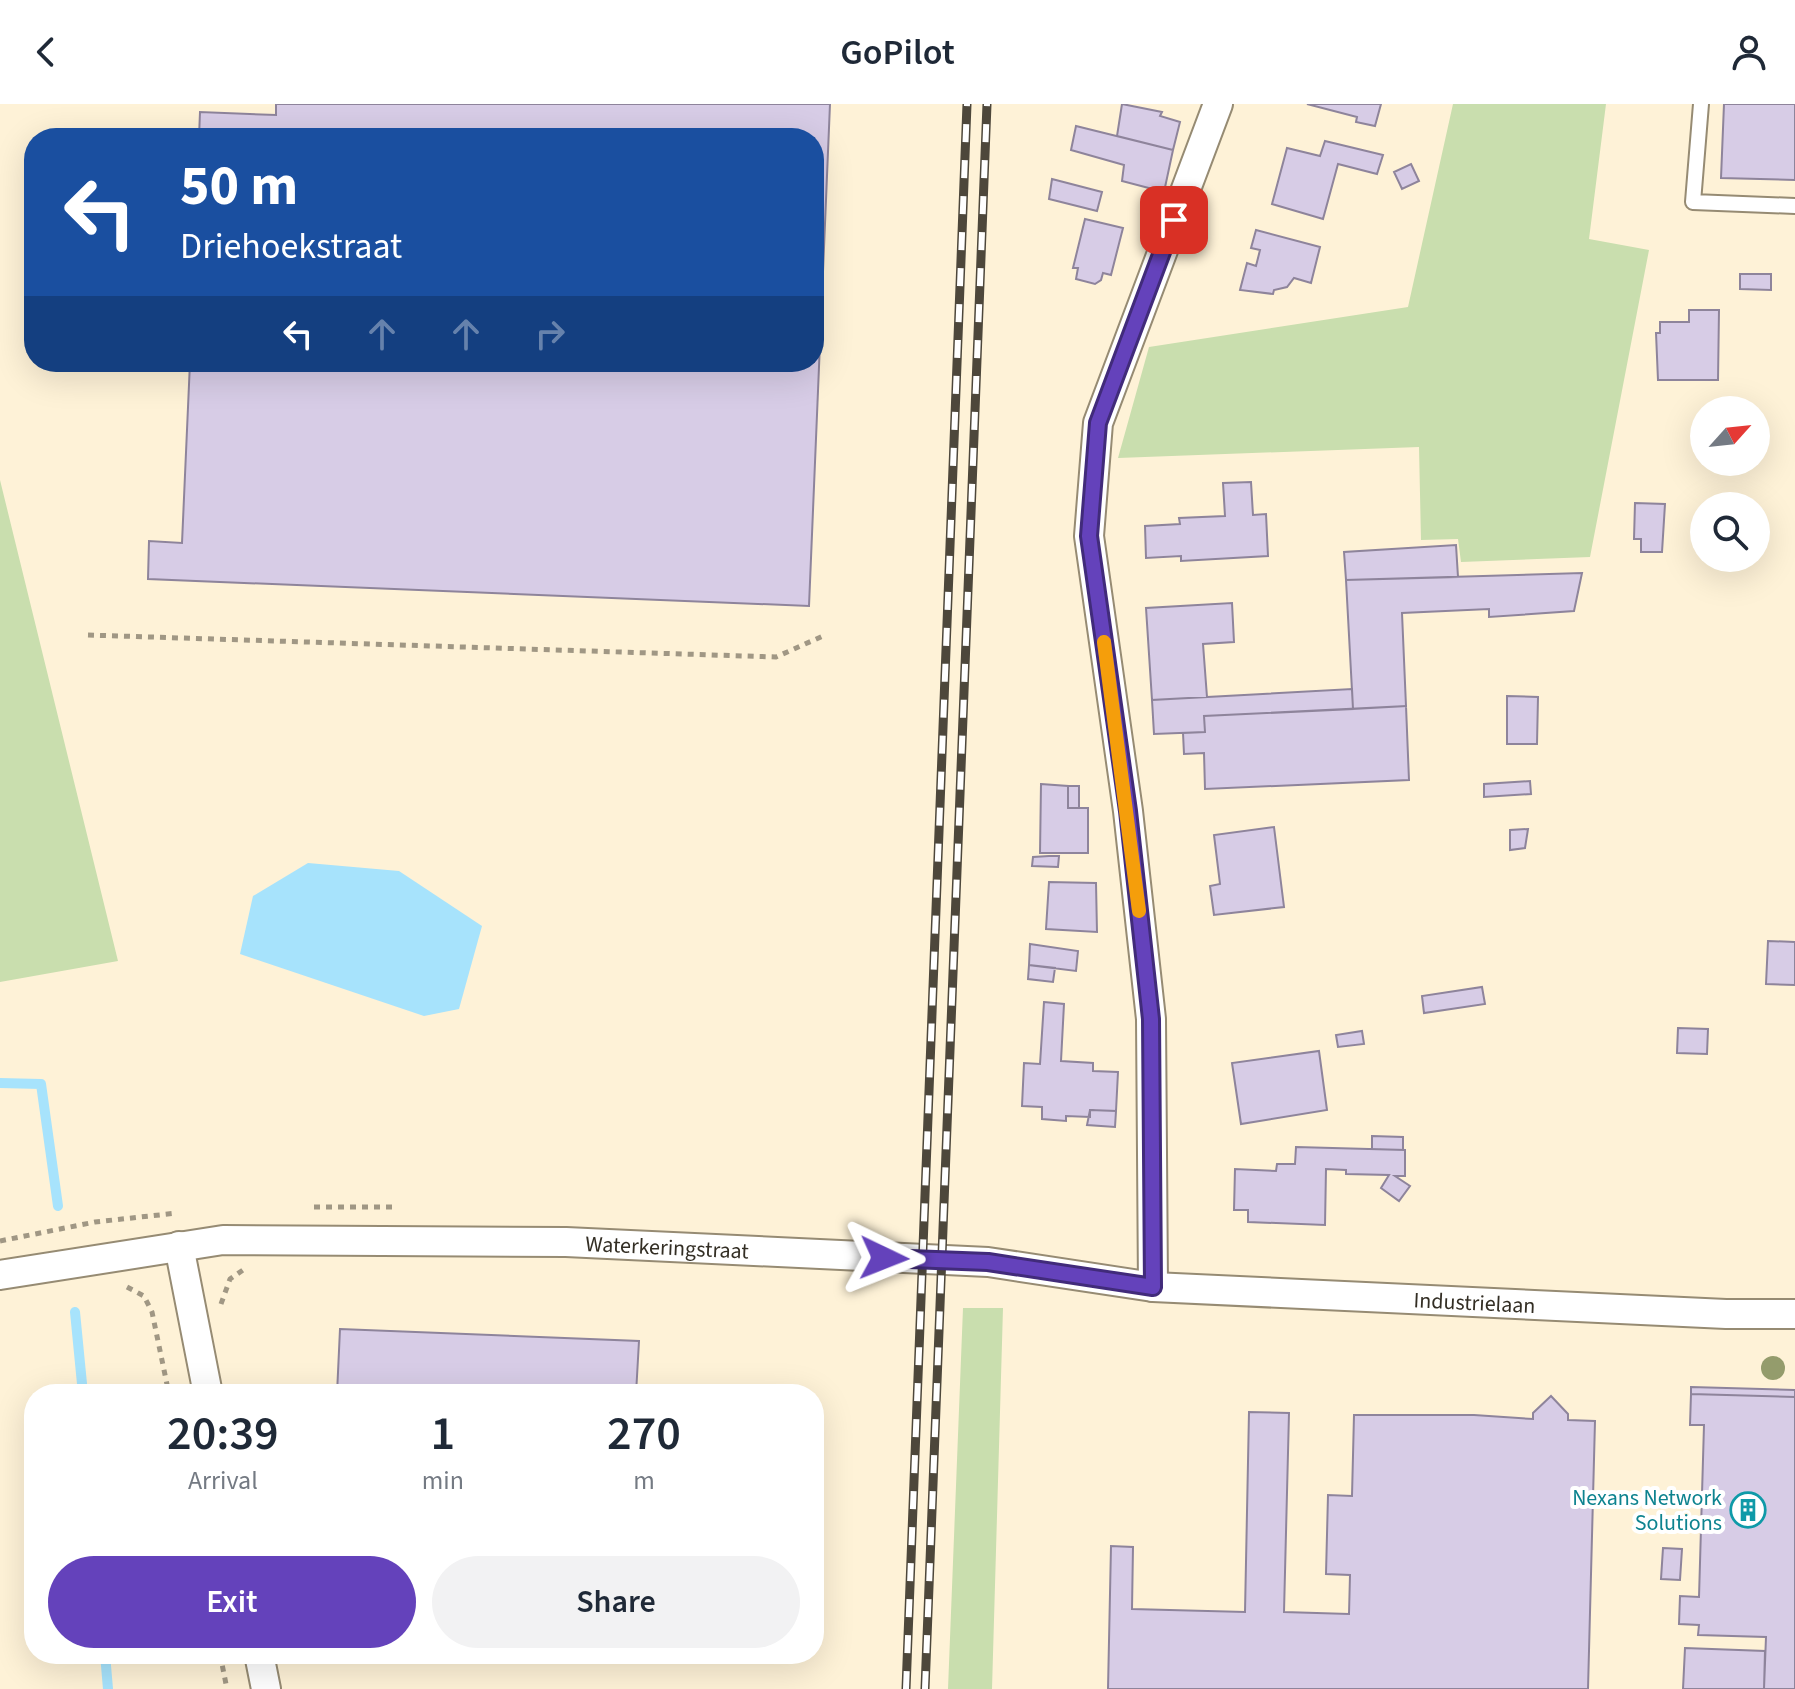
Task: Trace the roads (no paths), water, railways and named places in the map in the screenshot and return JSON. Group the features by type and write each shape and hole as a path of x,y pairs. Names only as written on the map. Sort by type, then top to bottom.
{"street":[{"path":"1153,1287 1151,1019 1128,811 1089,536 1098,423 1218,104"},
{"name":"Waterkeringstraat","path":"0,1275 223,1240 566,1242 988,1262 1153,1287"},
{"path":"179,1246 206,1384"},
{"name":"Industrielaan","path":"1153,1287 1726,1314 1795,1314"},
{"path":"261,1664 266,1689"}],"lane":[{"path":"1701,104 1693,202 1795,206"}],"water":[{"path":"308,863 399,871 482,926 459,1009 424,1016 240,954 253,896"}],"waterway":[{"path":"0,1083 41,1084 58,1206"},
{"path":"75,1312 82,1384"},
{"path":"106,1664 108,1689"}],"railway":[{"path":"906,1689 967,104"},
{"path":"925,1689 987,104"}],"place":[{"name":"Nexans Network Solutions","path":"1748,1510"}]}
